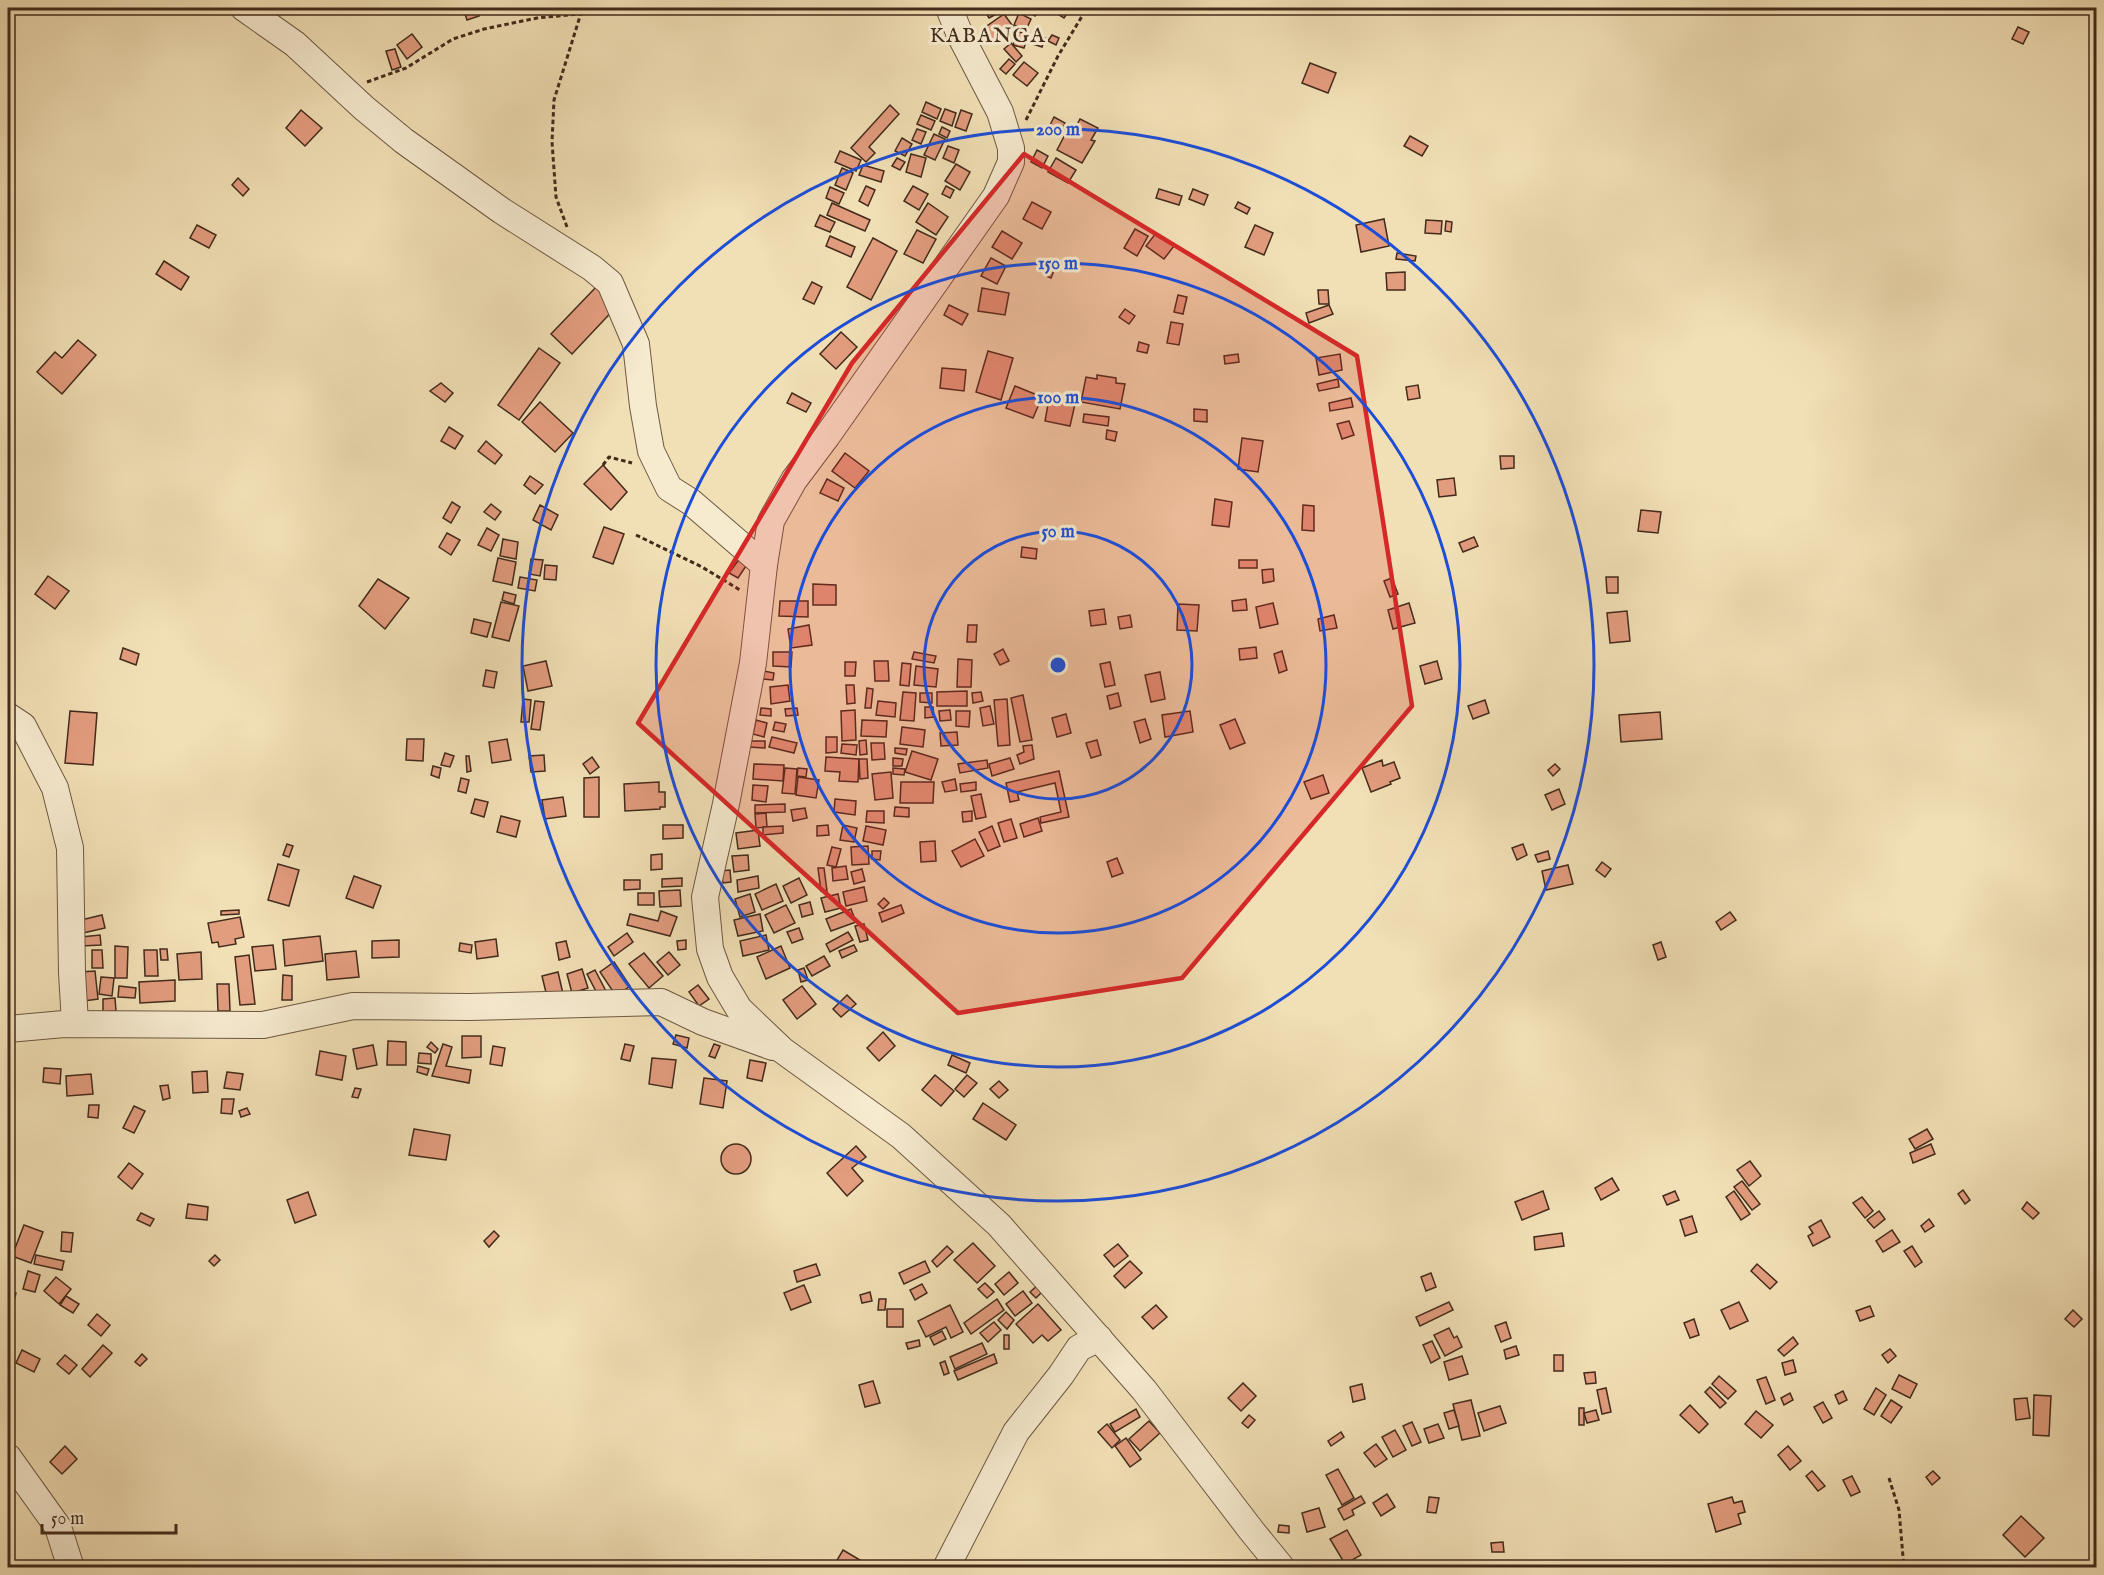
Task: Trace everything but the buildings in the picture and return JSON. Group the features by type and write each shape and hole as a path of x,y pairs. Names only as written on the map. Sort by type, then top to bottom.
{"street":[{"path":"244,8 295,44 372,115 443,170 502,211 592,268 610,283 636,344 651,451 669,488 691,502 764,565"},
{"path":"949,8 960,35 1000,112 1011,148 1011,162 996,196 794,480 771,521 753,663 726,804 705,897 710,949 720,977 739,1010 782,1050 901,1136 999,1225 1144,1390 1282,1568"},
{"path":"8,716 23,726 55,788 70,848 75,1023"},
{"path":"8,1029 75,1023 263,1024 352,1005 470,1007 661,1002 703,1022 782,1050"},
{"path":"946,1568 1016,1432 1061,1375 1078,1348 1099,1338"},
{"path":"8,1457 58,1527 71,1568"}],"path":[{"path":"342,88 378,79 406,68 453,39 484,30 537,18 639,8"},
{"path":"1011,148 1058,56 1087,8"},
{"path":"567,228 556,197 552,142 554,99 581,13"},
{"path":"603,465 609,457 660,471"},
{"path":"636,535 702,567 760,602"},
{"path":"1889,1478 1899,1510 1904,1568"}],"highlighted area":[{"path":"1024,154 1357,356 1412,706 1182,978 958,1013 638,723 852,363"}],"district":[{"name":"KABANGA","path":"988,36"}]}
